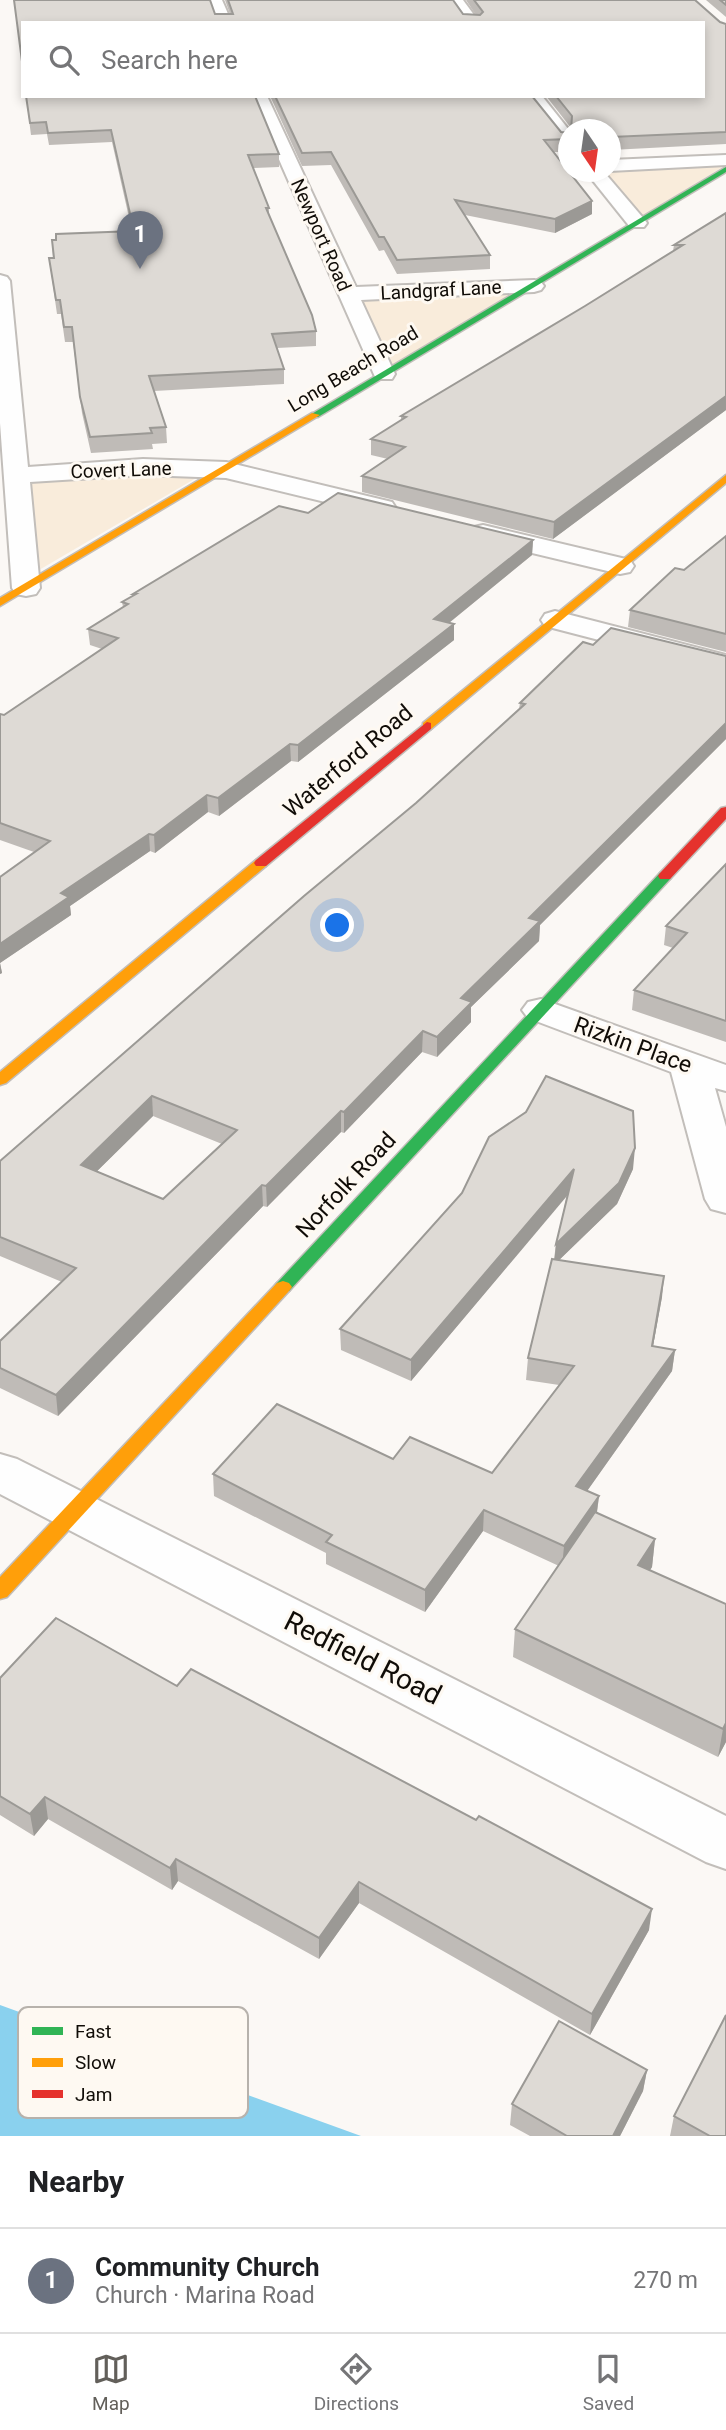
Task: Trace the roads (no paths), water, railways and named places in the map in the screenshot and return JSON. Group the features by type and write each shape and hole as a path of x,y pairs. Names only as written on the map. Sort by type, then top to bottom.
{"street":[{"path":"215,0 224,21"},
{"path":"455,0 471,21"},
{"name":"Newport Road","path":"260,98 384,374"},
{"path":"535,98 558,126"},
{"path":"621,165 726,160"},
{"name":"Long Beach Road","path":"0,603 726,169"},
{"path":"603,182 637,223"},
{"path":"0,281 26,588"},
{"name":"Landgraf Lane","path":"348,294 534,286"},
{"name":"Covert Lane","path":"16,475 143,467 226,470 409,514"},
{"name":"Waterford Road","path":"0,1080 726,478"},
{"path":"462,527 620,566"},
{"path":"555,620 726,664"},
{"name":"Norfolk Road","path":"0,1591 726,811"},
{"name":"Rizkin Place","path":"541,1010 726,1079"},
{"path":"689,1066 726,1199"},
{"name":"Redfield Road","path":"0,1472 726,1844"}],"water":[{"path":"0,2005 18,2012 18,2118 248,2118 248,2095 361,2136 0,2136"}],"place":[{"name":"Community Church","path":"140,269"}]}
